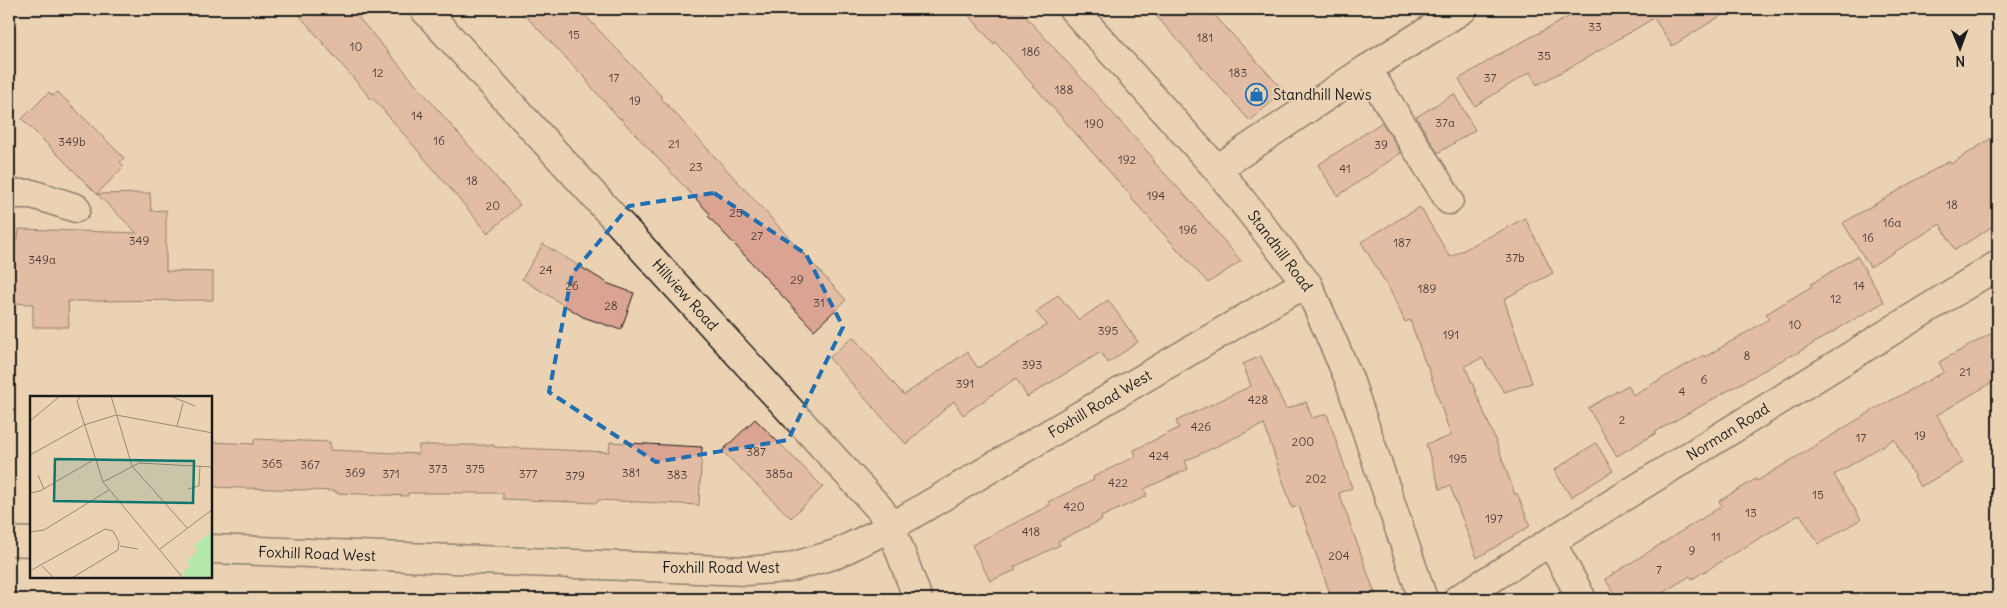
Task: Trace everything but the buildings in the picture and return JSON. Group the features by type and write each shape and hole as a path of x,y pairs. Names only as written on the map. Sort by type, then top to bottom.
{"street":[{"name":"Hillview Road","path":"424,9 873,501 891,527 918,599"},
{"name":"Standhill Road","path":"1073,9 1217,169 1308,285 1348,379 1424,599"},
{"path":"1217,169 1367,69 1463,9"},
{"path":"1367,69 1449,200"},
{"path":"9,194 32,194 76,208"},
{"name":"Norman Road","path":"1458,599 1998,265"},
{"name":"Foxhill Road West","path":"212,550 746,572 788,568 836,554 891,527 1288,293 1308,285"},
{"path":"9,541 30,542"},
{"path":"1551,542 1582,599"}],"highlighted area":[{"path":"714,193 806,254 843,327 788,440 656,462 549,392 572,274 629,206"}],"place":[{"name":"Standhill News","path":"1257,95"}]}
